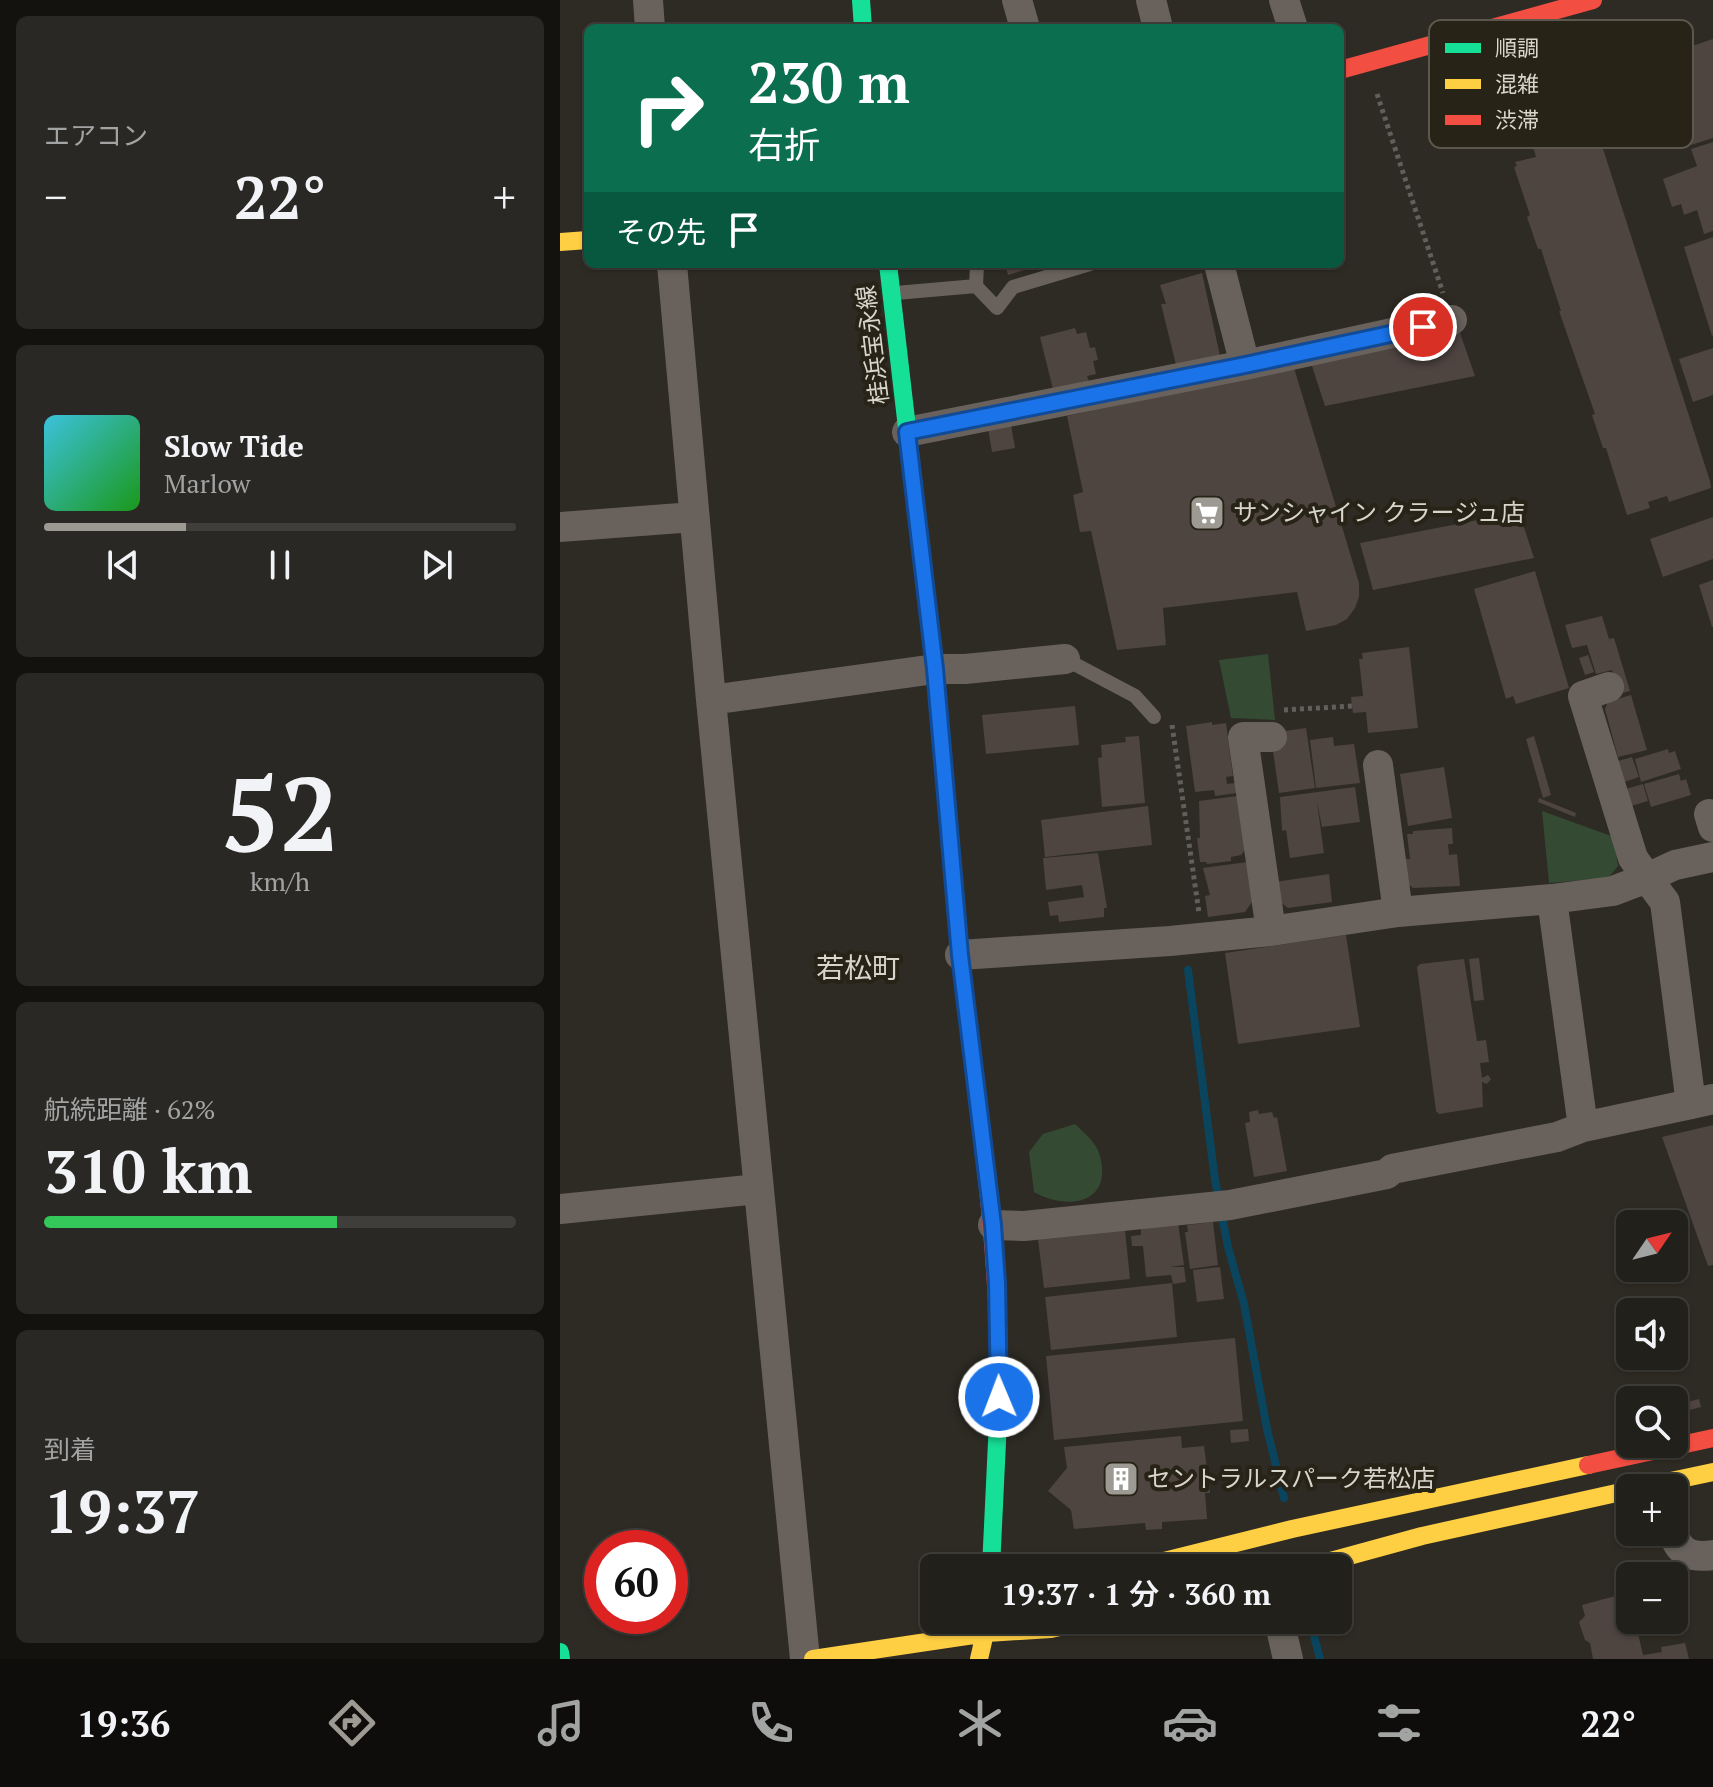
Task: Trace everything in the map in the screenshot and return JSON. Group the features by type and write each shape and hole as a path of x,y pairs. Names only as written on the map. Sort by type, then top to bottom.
{"street":[{"path":"648,0 650,24"},
{"path":"861,0 863,24"},
{"path":"1017,0 1024,24"},
{"path":"1151,0 1157,24"},
{"path":"1284,0 1292,24"},
{"path":"1488,20 1515,11 1593,0"},
{"path":"1344,69 1429,40"},
{"path":"560,242 584,240"},
{"path":"672,268 711,700 805,1659"},
{"name":"桂浜宝永線","path":"888,268 935,669 960,955 993,1225 999,1397 992,1554"},
{"path":"1220,268 1245,365"},
{"path":"907,432 1245,365 1452,320"},
{"path":"560,527 694,517"},
{"path":"711,700 935,669 1065,659"},
{"path":"993,1225 1024,1226 1222,1206 1387,1174 1392,1169 1557,1137 1583,1127 1702,1102 1665,902 1633,858 1583,696 1609,687"},
{"path":"1271,931 1243,737 1277,724"},
{"path":"1378,765 1398,912"},
{"path":"960,955 1203,938 1398,912 1552,899 1613,891 1675,865 1713,857"},
{"path":"1552,899 1583,1127"},
{"path":"560,1209 758,1189"},
{"path":"1192,1554 1292,1529 1713,1438"},
{"path":"1688,1478 1713,1472"},
{"path":"1352,1555 1422,1536 1616,1493"},
{"path":"1679,1546 1694,1557 1713,1555"},
{"path":"813,1659 949,1634"},
{"path":"979,1659 985,1634"},
{"path":"1282,1634 1288,1659"},
{"path":"560,1652 561,1659"}],"lane":[{"path":"977,268 976,286 997,308 1013,287 1077,268"},
{"path":"891,293 976,286"},
{"path":"1065,659 1135,696 1154,717"}],"path":[{"path":"1373,84 1452,320"},
{"path":"1277,724 1352,706"},
{"path":"1154,717 1171,719 1203,938"}],"green space":[{"path":"1268,654 1275,720 1231,718 1219,660"},
{"path":"1542,811 1614,837 1618,866 1608,878 1549,883"},
{"path":"1075,1124 1099,1153 1101,1183 1086,1198 1074,1201 1047,1198 1034,1192 1029,1152 1043,1134"}],"building":[{"path":"1713,39 1713,138 1693,144 1693,46"},
{"path":"1713,142 1713,231 1704,234 1697,210 1684,215 1681,204 1672,207 1663,179 1697,166 1691,149"},
{"path":"1534,148 1603,148 1711,488 1669,502 1667,496 1648,502 1650,508 1627,515 1592,415 1595,414 1541,249 1538,249 1527,217 1530,215 1514,167 1517,166 1515,162 1536,157"},
{"path":"1713,237 1713,335 1712,336 1684,247"},
{"path":"1006,268 1031,268 1008,275"},
{"path":"1202,273 1220,356 1177,369 1161,304 1166,304 1160,285"},
{"path":"1075,328 1077,334 1086,332 1090,348 1095,347 1098,360 1093,361 1096,374 1087,376 1090,384 1054,393 1040,337"},
{"path":"1460,333 1475,376 1325,406 1311,363"},
{"path":"1713,348 1713,395 1693,402 1679,359"},
{"name":"サンシャイン クラージュ店","path":"1294,368 1359,583 1355,608 1347,619 1336,625 1306,631 1297,592 1163,608 1166,645 1117,650 1091,531 1080,532 1073,495 1083,492 1067,416"},
{"path":"1011,425 1015,448 992,452 988,429"},
{"path":"1519,512 1534,558 1373,590 1360,543"},
{"path":"1713,517 1713,559 1663,577 1650,539"},
{"path":"1535,571 1569,688 1516,704 1513,696 1506,699 1474,589"},
{"path":"1713,580 1713,627 1712,627 1699,585"},
{"path":"1602,616 1609,639 1614,638 1630,691 1619,694 1612,670 1596,674 1587,645 1572,648 1565,625"},
{"path":"1409,647 1418,728 1368,733 1366,712 1353,713 1352,706 1351,697 1363,696 1359,659 1363,659 1362,653"},
{"path":"1588,655 1594,672 1585,675 1579,658"},
{"path":"1631,695 1647,750 1618,757 1605,709 1608,702"},
{"path":"1075,706 1079,745 986,754 982,715"},
{"path":"1212,722 1212,725 1226,723 1233,776 1226,777 1227,784 1235,783 1237,793 1215,796 1214,790 1195,792 1186,726"},
{"path":"1306,728 1315,788 1279,793 1273,751 1278,732"},
{"path":"1139,736 1145,803 1102,807 1098,758 1102,757 1101,745 1126,742 1125,737"},
{"path":"1534,736 1551,795 1543,798 1526,739"},
{"path":"1333,737 1334,746 1354,744 1360,783 1316,788 1310,740"},
{"path":"1668,749 1669,753 1675,751 1681,769 1641,782 1635,759"},
{"path":"1632,757 1639,777 1624,782 1618,761"},
{"path":"1444,767 1452,818 1408,826 1400,774"},
{"path":"1679,774 1681,781 1686,779 1691,795 1651,807 1644,784"},
{"path":"1643,784 1648,801 1631,806 1626,789"},
{"path":"1355,787 1360,822 1322,827 1317,802 1324,853 1290,858 1286,830 1282,831 1280,797"},
{"path":"1237,796 1245,850 1241,855 1231,857 1231,861 1200,862 1197,838 1200,838 1199,801"},
{"path":"1539,798 1576,813 1575,817 1538,802"},
{"path":"1148,806 1152,845 1045,857 1041,820"},
{"path":"1452,828 1453,844 1448,844 1449,855 1457,854 1460,886 1413,888 1408,884 1405,859 1410,859 1407,834"},
{"path":"1098,853 1107,908 1104,908 1104,917 1059,922 1058,915 1050,916 1048,902 1084,897 1082,885 1046,890 1043,858"},
{"path":"1247,862 1252,902 1245,912 1208,917 1205,896 1210,895 1203,868"},
{"path":"1329,874 1332,902 1288,908 1279,901 1275,882"},
{"path":"1346,935 1360,1027 1238,1044 1225,953"},
{"path":"1479,958 1484,1000 1474,1001 1469,959"},
{"path":"1464,959 1477,1041 1486,1040 1489,1062 1480,1063 1482,1078 1488,1075 1491,1079 1487,1084 1482,1082 1483,1107 1439,1114 1436,1111 1417,967 1420,964"},
{"path":"1258,1110 1259,1114 1272,1112 1274,1118 1277,1117 1287,1171 1254,1177 1245,1123 1250,1122 1249,1112"},
{"path":"1713,1125 1713,1265 1708,1266 1662,1137"},
{"path":"1213,1222 1218,1265 1190,1269 1185,1232 1188,1232 1187,1225"},
{"path":"1178,1223 1184,1265 1170,1267 1184,1267 1186,1282 1173,1284 1171,1275 1146,1277 1143,1246 1132,1246 1131,1236 1141,1235 1141,1229"},
{"path":"1125,1230 1130,1279 1044,1288 1038,1239"},
{"path":"1220,1267 1224,1299 1197,1302 1193,1270"},
{"path":"1172,1283 1177,1337 1051,1350 1045,1297"},
{"path":"1235,1338 1243,1421 1054,1440 1046,1356"},
{"path":"1699,1399 1701,1407 1688,1410 1688,1402"},
{"path":"1248,1429 1249,1441 1231,1443 1230,1430"},
{"name":"セントラルスパーク若松店","path":"1181,1436 1182,1448 1204,1446 1210,1493 1205,1493 1207,1519 1162,1522 1162,1529 1146,1530 1145,1523 1074,1529 1071,1510 1048,1491 1067,1468 1064,1447"},
{"path":"1616,1596 1616,1634 1638,1634 1643,1655 1662,1652 1661,1647 1685,1643 1689,1659 1593,1659 1590,1643 1585,1640 1579,1622 1585,1616 1582,1605"}],"waterway":[{"path":"1188,970 1215,1180 1284,1498"},
{"path":"1314,1634 1320,1659"}],"traffic: fast":[{"path":"861,0 863,24"},
{"path":"888,268 935,669 962,972"},
{"path":"992,1554 999,1400"},
{"path":"560,1652 561,1659"}],"traffic: slow":[{"path":"560,242 584,240"},
{"path":"1192,1554 1292,1529 1588,1465"},
{"path":"1688,1477 1713,1472"},
{"path":"1352,1555 1422,1536 1616,1493"},
{"path":"813,1659 980,1634"},
{"path":"979,1659 985,1634"}],"traffic: jam":[{"path":"1521,20 1593,0"},
{"path":"1344,69 1429,45"},
{"path":"962,972 993,1239 999,1400"},
{"path":"1588,1465 1713,1438"}],"place":[{"name":"サンシャイン クラージュ店","path":"1207,513"},
{"name":"セントラルスパーク若松店","path":"1121,1479"}],"district":[{"name":"若松町","path":"858,968"}],"route":[{"path":"999,1397 993,1225 960,955 935,669 907,432 1423,327"}]}
